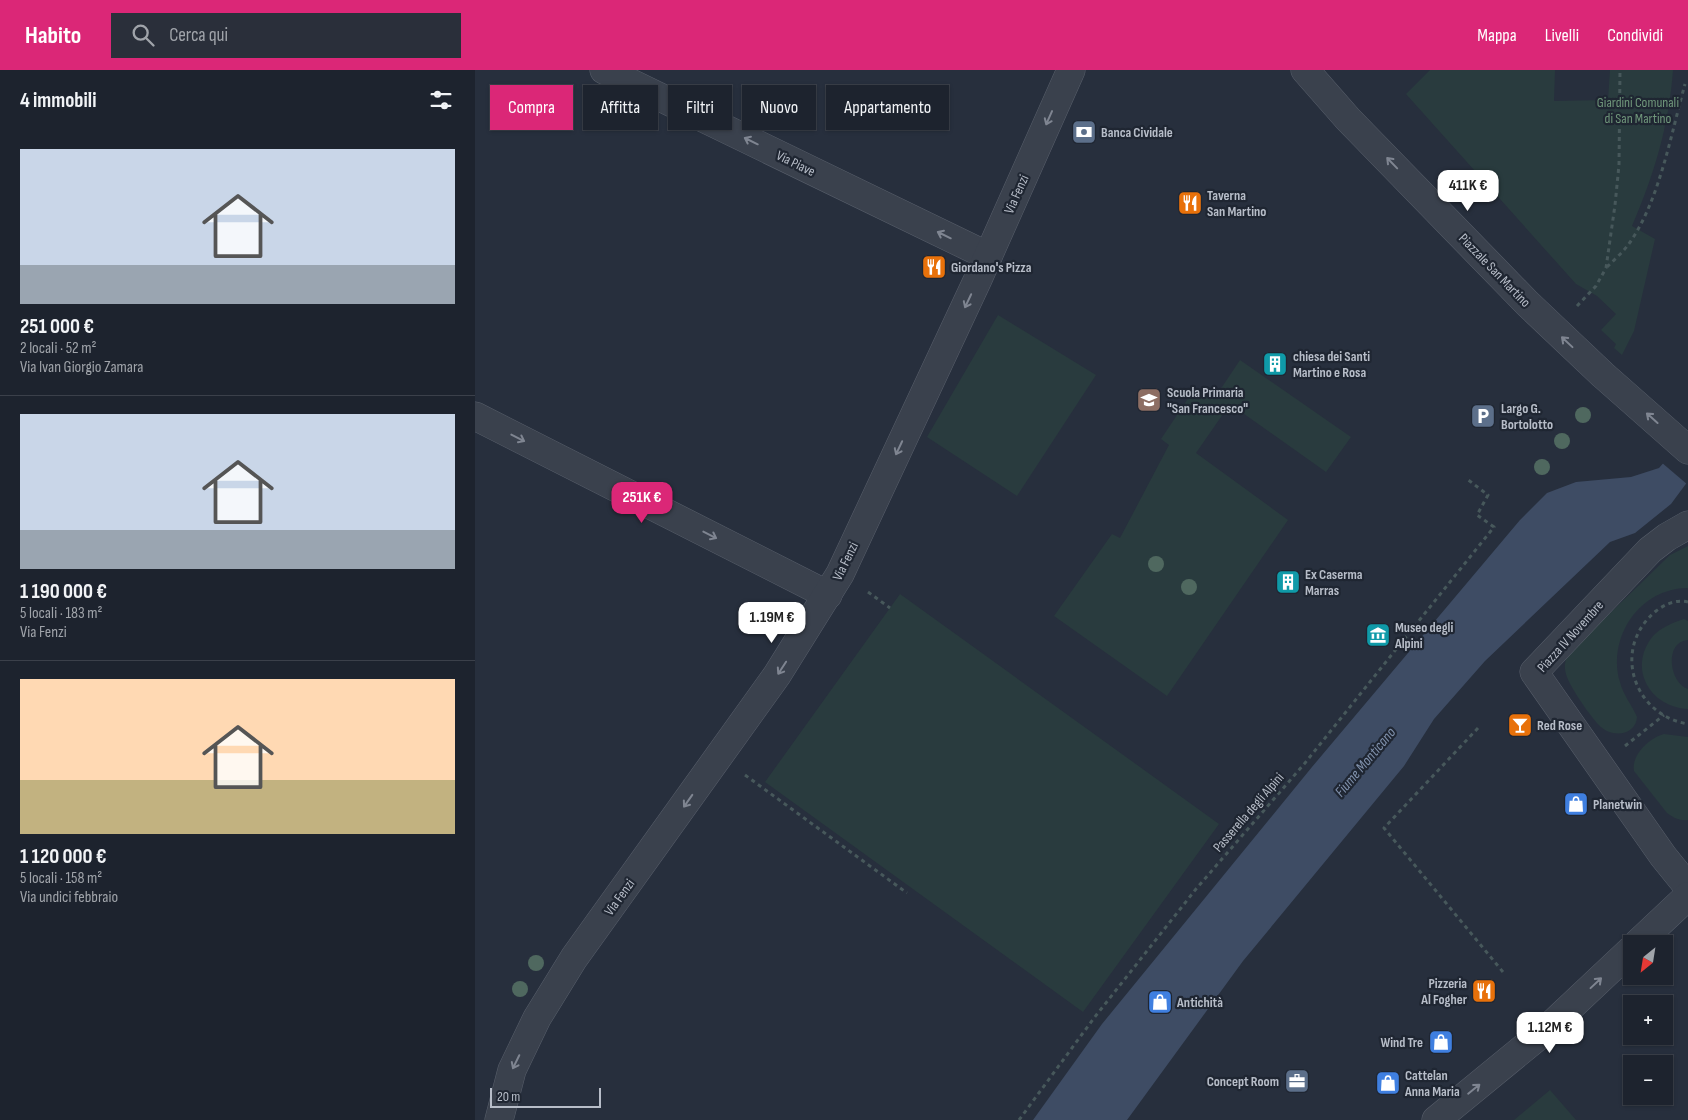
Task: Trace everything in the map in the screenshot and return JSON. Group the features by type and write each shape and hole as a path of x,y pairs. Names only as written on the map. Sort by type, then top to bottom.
{"street":[{"name":"Via Piave","path":"604,70 988,256"},
{"name":"Via Fenzi","path":"499,1120 512,1070 537,1018 574,958 777,676 828,595 844,565 988,256 1071,71"},
{"name":"Piazzale San Martino","path":"1305,72 1527,303 1603,375 1688,450"},
{"path":"475,416 828,595"},
{"name":"Piazza IV Novembre","path":"1688,525 1667,537 1650,550 1534,672 1671,867 1688,887"},
{"path":"1647,935 1681,903"},
{"path":"1436,1120 1547,1029 1623,958"}],"path":[{"path":"1606,268 1619,165 1620,70"},
{"path":"1574,310 1596,286 1606,268 1628,246 1646,214 1663,166 1685,84"},
{"name":"Passerella degli Alpini","path":"1019,1120 1094,1018 1196,889 1305,763 1494,527 1477,515 1488,495 1467,479"},
{"path":"1688,602 1669,603 1658,609 1642,626 1636,638 1632,657 1634,677 1642,695 1655,710 1673,720 1688,724"},
{"path":"1600,766 1664,715"},
{"path":"1478,728 1384,828 1503,972"},
{"path":"741,772 907,893"}],"green space":[{"name":"Giardini Comunali di San Martino","path":"1430,70 1555,70 1554,101 1608,100 1610,70 1673,70 1664,131 1654,169 1632,226 1655,239 1634,331 1622,355 1614,348 1616,344 1601,330 1616,314 1597,296 1576,284 1406,94"},
{"path":"998,315 1096,375 1017,496 927,437"},
{"path":"1240,360 1351,437 1326,472 1230,404 1196,453 1288,520 1167,696 1054,616 1112,534 1120,538 1169,445 1161,439 1195,388 1214,399"},
{"path":"1688,546 1688,588 1671,590 1655,596 1631,618 1623,632 1618,648 1617,665 1623,691 1637,717 1633,728 1623,733 1612,733 1601,727 1592,717 1571,686 1565,669 1567,655 1670,555"},
{"path":"900,594 1219,824 1083,1012 765,782"},
{"path":"1684,619 1688,621 1688,640 1680,642 1675,647 1672,654 1672,663 1677,679 1688,689 1688,709 1675,707 1653,693 1643,673 1642,661 1645,648 1653,636 1667,626"},
{"path":"1664,734 1688,737 1688,820 1677,819 1667,813 1634,771 1635,759 1642,748 1653,739"},
{"path":"1550,1090 1576,1120 1514,1120"}],"water":[{"name":"Fiume Monticano","path":"1688,435 1688,481 1671,504 1635,533 1610,542 1485,661 1434,719 1404,766 1243,961 1127,1120 1033,1120 1102,1024 1312,767 1520,520 1547,493 1576,482 1631,477 1659,468"}],"pier":[{"path":"1688,432 1688,485 1661,462"}],"place":[{"name":"Banca Cividale","path":"1084,132"},
{"name":"Taverna San Martino","path":"1190,203"},
{"name":"Giordano's Pizza","path":"934,267"},
{"name":"chiesa dei Santi Martino e Rosa","path":"1275,364"},
{"name":"Scuola Primaria \"San Francesco\"","path":"1149,400"},
{"name":"Largo G. Bortolotto","path":"1483,416"},
{"name":"Ex Caserma Marras","path":"1288,582"},
{"name":"Museo degli Alpini","path":"1378,635"},
{"name":"Red Rose","path":"1520,725"},
{"name":"Planetwin","path":"1576,804"},
{"name":"Pizzeria Al Fogher","path":"1484,991"},
{"name":"Antichità","path":"1160,1002"},
{"name":"Wind Tre","path":"1441,1042"},
{"name":"Concept Room","path":"1297,1081"},
{"name":"Cattelan Anna Maria","path":"1388,1083"}]}
